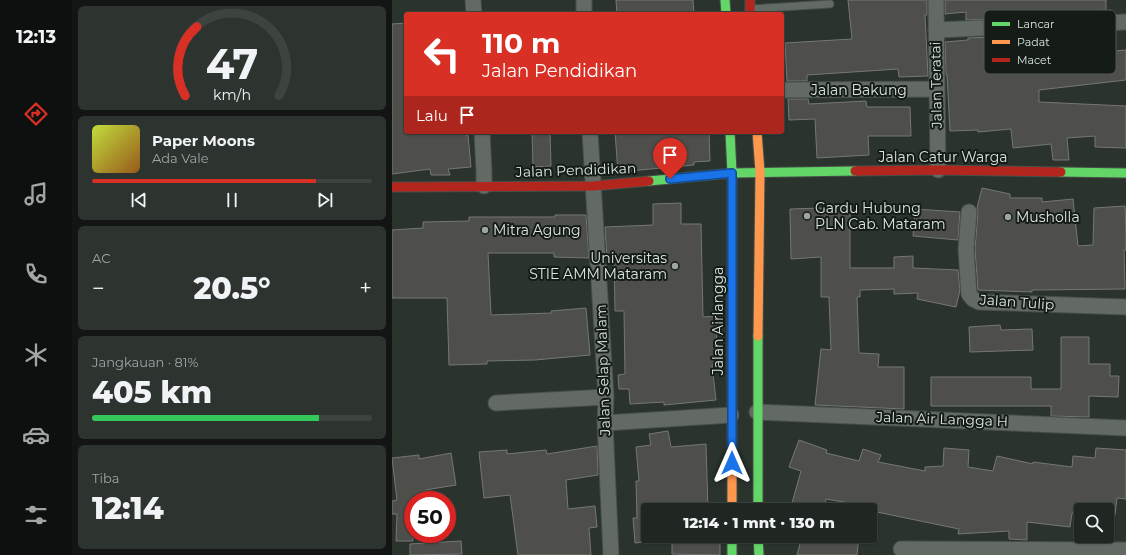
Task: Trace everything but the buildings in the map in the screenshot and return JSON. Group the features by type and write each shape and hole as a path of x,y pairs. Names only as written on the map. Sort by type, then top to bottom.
{"main road":[{"path":"725,0 726,12"},
{"name":"Jalan Airlangga","path":"730,134 732,173 732,503"},
{"path":"757,134 760,172 757,412 758,503"},
{"name":"Jalan Catur Warga","path":"760,172 938,170 1126,173"},
{"name":"Jalan Pendidikan","path":"392,187 593,186 732,173 760,172"},
{"path":"732,543 732,555"},
{"path":"758,543 759,555"}],"street":[{"path":"473,0 474,12"},
{"path":"584,0 584,12"},
{"name":"Jalan Teratai","path":"936,0 938,170"},
{"path":"1116,22 1126,22"},
{"path":"936,30 984,28"},
{"name":"Jalan Bakung","path":"784,90 936,89"},
{"path":"482,134 484,186"},
{"name":"Jalan Selap Malam","path":"590,134 606,397 605,423 611,555"},
{"name":"Jalan Tulip","path":"969,212 966,249 969,294 973,299 979,302 1126,307"},
{"path":"496,402 606,397"},
{"name":"Jalan Air Langga H","path":"757,412 1126,428"},
{"path":"605,423 732,415"},
{"path":"901,549 1126,550"}],"lane":[{"path":"750,8 830,4"}],"traffic: fast":[{"path":"725,0 726,12"},
{"path":"730,134 732,173 732,354"},
{"path":"649,181 732,173 855,171"},
{"path":"1061,172 1126,173"},
{"path":"758,336 758,503"},
{"path":"732,543 732,555"},
{"path":"758,543 759,555"}],"traffic: slow":[{"path":"757,134 760,172 758,336"},
{"path":"732,354 732,503"}],"traffic: jam":[{"path":"750,0 750,12"},
{"path":"855,171 938,170 1061,172"},
{"path":"392,187 593,186 649,181"}],"place":[{"name":"Gardu Hubung PLN Cab. Mataram","path":"807,216"},
{"name":"Musholla","path":"1008,217"},
{"name":"Mitra Agung","path":"485,230"},
{"name":"Universitas STIE AMM Mataram","path":"675,266"}],"route":[{"path":"670,179 732,173 732,463"}]}
